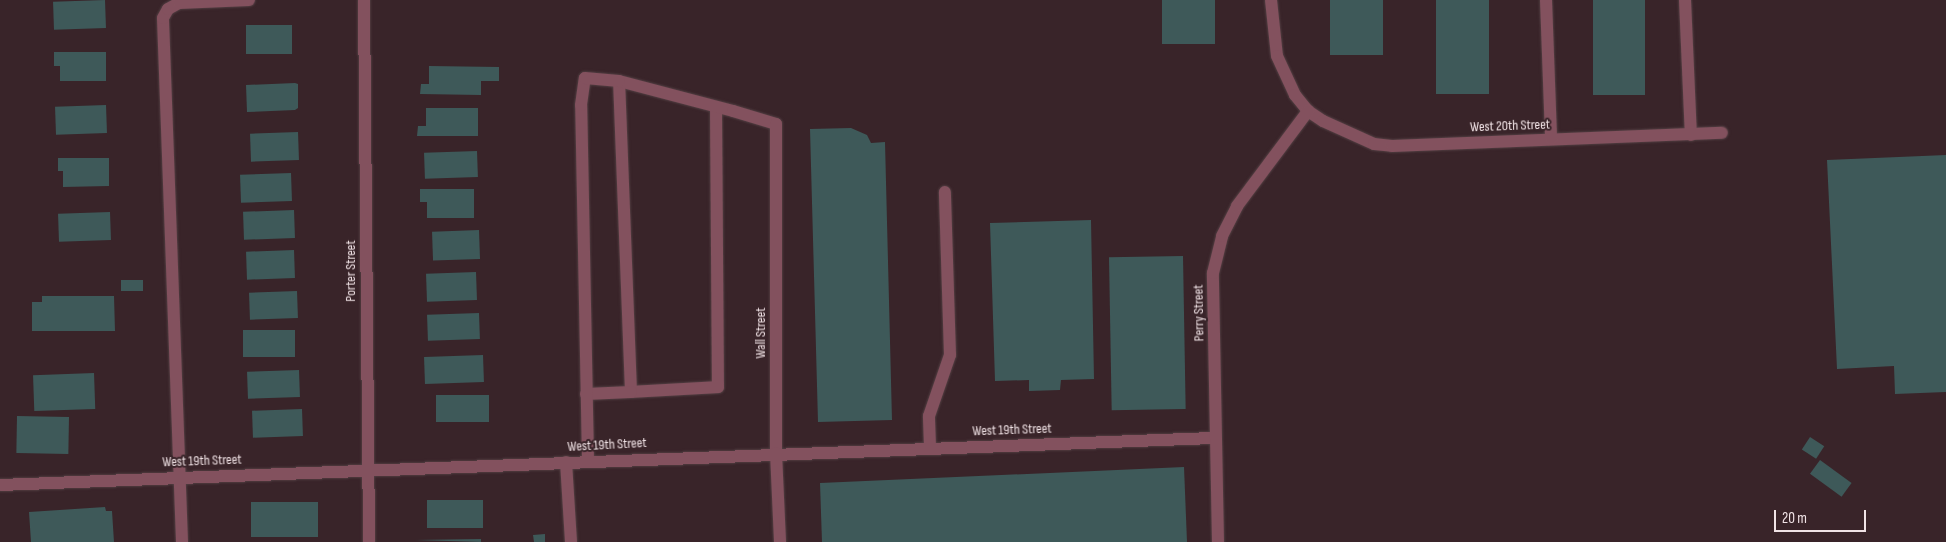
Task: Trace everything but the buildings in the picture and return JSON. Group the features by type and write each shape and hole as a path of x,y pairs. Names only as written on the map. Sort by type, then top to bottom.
{"street":[{"path":"182,542 163,18 168,9 180,3 249,0"},
{"name":"Porter Street","path":"364,0 369,542"},
{"path":"1271,0 1277,56 1284,78 1308,111"},
{"path":"1546,0 1551,139"},
{"path":"1686,0 1691,134"},
{"path":"586,394 718,388 716,107 619,81 585,78 581,105 586,394 588,460"},
{"path":"619,81 630,392"},
{"name":"Wall Street","path":"716,107 776,124 776,453 780,542"},
{"name":"West 20th Street","path":"1308,111 1341,132 1374,144 1392,146 1722,133"},
{"name":"Perry Street","path":"1218,542 1214,273 1222,236 1238,206 1308,111"},
{"path":"930,447 929,416 950,355 945,192"},
{"name":"West 19th Street","path":"0,484 930,447 1216,438"},
{"path":"566,462 571,542"}]}
